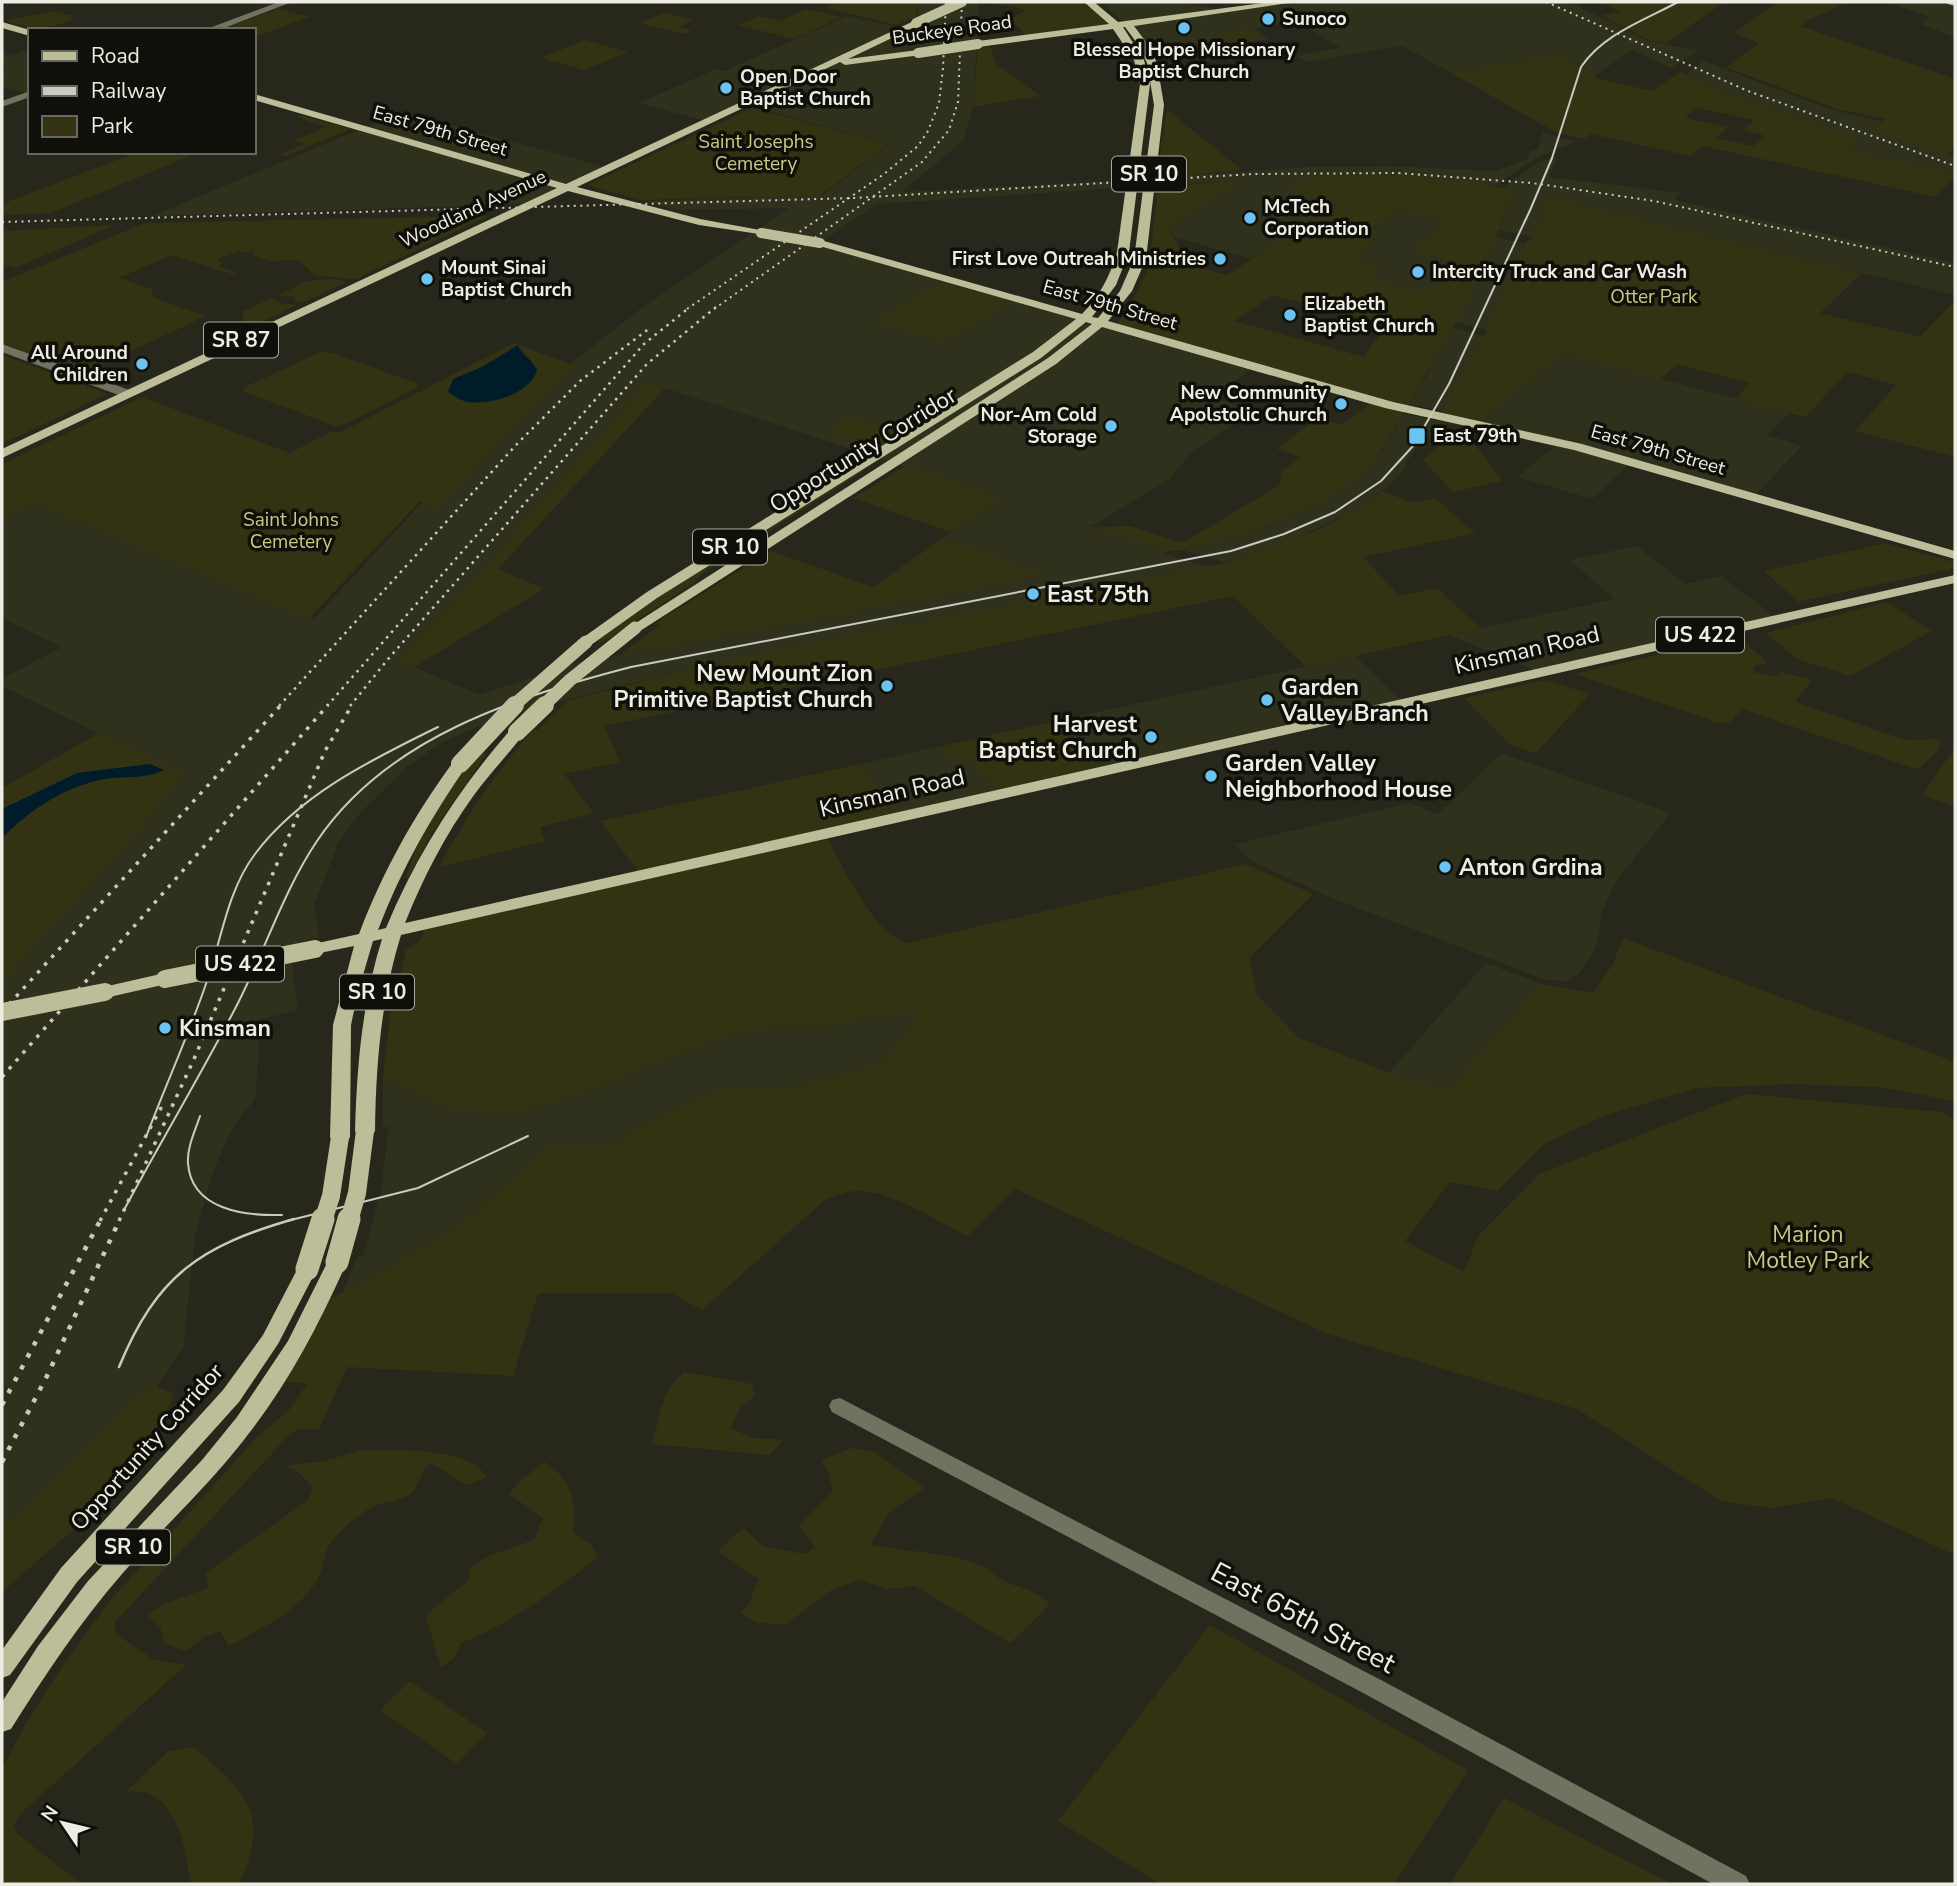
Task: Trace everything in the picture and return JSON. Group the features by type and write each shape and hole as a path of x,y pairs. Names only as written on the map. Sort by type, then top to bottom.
{"main road":[{"name":"Woodland Avenue","path":"2,454 962,2"},
{"name":"Opportunity Corridor","path":"2,1722 53,1642 96,1588 195,1482 245,1423 298,1342 337,1262 358,1193 373,1006 395,933 416,881 443,830 474,783 517,732 570,680 635,628 1052,361 1101,322 1124,294 1140,259 1158,105 1158,81 1154,62 1143,43 1088,2"},
{"name":"Opportunity Corridor","path":"2,1668 76,1567 231,1396 271,1339 307,1269 331,1196 340,1137 339,1068 343,1022 352,978 383,893 406,843 460,764 516,703 586,642 646,599 1037,355 1086,318 1110,286 1122,257 1144,90 1142,69 1121,25 1101,2"},
{"name":"Buckeye Road","path":"827,65 1290,2"},
{"path":"2,25 28,32"},
{"name":"East 79th Street","path":"256,98 565,187 709,225 820,243 1398,407 1577,447 1955,555"},
{"name":"Kinsman Road","path":"2,1012 395,933 1955,579"}],"street":[{"path":"215,28 287,2"},
{"path":"2,104 28,95"},
{"path":"2,348 128,394"},
{"name":"East 65th Street","path":"840,1406 1737,1884"}],"shaded area":[{"path":"918,2 979,2 973,107 963,141 901,192 1306,167 1389,166 1495,171 1526,160 1532,150 1537,151 1543,132 1575,142 1534,159 1494,186 1415,179 1306,177 1339,202 1253,259 1174,237 1170,231 1176,221 1241,180 877,204 821,242 1256,366 1212,397 1248,409 1224,431 1192,452 1168,480 1090,527 1170,551 1163,553 1237,576 1061,625 717,662 562,701 481,725 443,742 409,765 360,813 339,841 314,905 319,937 302,941 292,965 298,1010 261,1019 255,1099 232,1128 212,1174 195,1237 183,1348 106,1460 2,1588 2,975 186,776 2,686 2,679 62,647 2,618 2,519 36,503 314,619 451,472 540,388 639,310 789,208 676,210 644,201 823,195 890,144 742,104 705,121 639,103 716,69 724,71 848,16 904,29 916,23 917,29","holes":["647,382 1000,498 943,538 1045,575 573,664 480,695 397,660 455,600"]},
{"path":"1101,2 1182,2 1223,11 1290,2 1569,2 1646,40 1698,51 1672,68 1632,50 1596,75 1557,55 1451,73 1403,46 1308,62 1296,56 1341,48 1297,22 1253,28 1269,39 1151,58 1127,24"},
{"path":"1889,2 1955,2 1955,37 1921,24 1929,17"},
{"path":"28,50 28,94 2,87 2,72 6,70 2,68 2,53 10,56"},
{"path":"1704,61 1829,109 1884,122 1875,129 1955,157 1955,174 1846,150 1857,140 1735,97 1686,74"},
{"path":"402,112 607,167 528,204 152,216"},
{"path":"1557,156 1549,177 1681,193 1674,200 1955,263 1955,295 1548,198 1532,237 1500,230 1513,192 1500,190 1537,163"},
{"path":"1401,209 1450,221 1411,249 1464,264 1425,293 1369,278 1381,270 1350,260 1371,245 1363,235"},
{"path":"1496,237 1527,244 1488,330 1455,322"},
{"path":"1452,327 1484,336 1445,411 1409,404 1427,376"},
{"path":"1563,353 1789,413 1767,435 1802,446 1754,496 1631,462 1592,499 1518,477 1559,443 1477,424"},
{"path":"1404,414 1448,423 1429,439 1424,438 1404,465 1407,466 1389,485 1353,511 1293,540 1223,562 1183,550 1265,527 1306,510 1341,489 1356,478 1382,451"},
{"path":"1637,546 1685,584 1721,576 1777,618 1539,672 1449,635 1615,599 1570,560"},
{"path":"1355,656 1404,703 1100,771 1061,720"},
{"path":"964,741 1001,794 894,818 861,764"},
{"name":"Anton Grdina","path":"1501,753 1671,813 1615,882 1602,912 1597,943 1590,958 1579,973 1567,981 1546,980 1334,899 1251,861 1235,844 1410,803 1438,815"},
{"path":"1486,963 1541,984 1452,1088 1418,1084 1389,1073"},
{"path":"920,1011 901,1040 880,1064 783,1090 714,1090 645,1124 610,1147 546,1146 472,1216 375,1277 343,1292 357,1257 363,1256 381,1191 389,1127 383,1127 383,1075 441,1107 514,1114 593,1089 707,1042 774,1026 828,1027 878,1015"}],"green space":[{"path":"840,2 918,2 916,17 893,24 825,8"},
{"path":"990,2 1088,2 1115,26 1028,37 1010,19 1026,10"},
{"path":"1601,2 1724,2 1666,43 1647,39 1601,15 1621,12"},
{"path":"1778,2 1846,2 1800,26 1955,79 1955,147 1947,155 1875,129 1885,119 1837,109 1726,67 1759,43 1734,33"},
{"path":"278,9 310,17 256,36 256,28 226,28"},
{"path":"805,9 842,17 794,39 738,25 760,16 786,22 784,20"},
{"path":"54,11 74,16 69,19 73,20 40,28 6,21 42,14"},
{"path":"664,13 694,20 679,27 692,31 683,34 640,23"},
{"path":"1247,29 1260,37 1186,49 1184,47 1221,41 1214,35"},
{"path":"585,40 628,52 584,70 540,58"},
{"path":"989,43 996,64 1040,96 973,107 978,44"},
{"path":"1557,55 1596,75 1595,78 1652,91 1680,72 1735,97 1858,140 1847,150 1955,174 1955,178 1935,197 1703,146 1690,156 1591,134 1585,139 1556,132 1451,73","holes":["1697,108 1754,120 1743,130 1766,136 1753,146 1716,138 1728,127 1685,118"]},
{"name":"Saint Josephs Cemetery","path":"752,108 889,144 821,195 640,200 588,185"},
{"path":"1167,110 1242,170 1156,178"},
{"path":"303,116 350,129 286,156 280,154 304,144 295,140 326,127 297,117"},
{"path":"133,154 192,155 51,213 2,215 2,204"},
{"path":"1384,176 1464,181 1513,192 1480,273 1439,352 1386,443 1355,479 1315,505 1273,524 1183,550 1170,551 1089,527 1130,526 1182,543 1280,485 1281,472 1301,457 1277,449 1317,418 1342,425 1374,400 1116,326 1137,293 1149,267 1158,187 1243,180 1176,221 1170,231 1189,265 1227,275 1338,203 1286,190 1306,177","holes":["1401,209 1449,221 1410,250 1464,264 1425,293 1370,278 1382,269 1351,260 1371,245 1363,235","1273,295 1386,325 1386,326 1364,357 1235,321"]},
{"name":"Otter Park","path":"1548,198 1862,273 1820,313 1920,337 1955,301 1955,457 1855,431 1896,385 1848,372 1805,417 1736,399 1750,383 1677,364 1660,379 1563,353 1477,424 1440,416 1486,332 1527,240 1531,241"},
{"path":"488,216 356,279 315,276 299,260 271,261 251,255 254,253 252,251 239,251 217,260 223,263 218,266 239,274 236,275 171,255 119,278 152,289 153,297 159,300 206,316 82,374 2,343 2,282 145,223"},
{"path":"115,225 15,268 2,264 2,231"},
{"path":"336,279 346,282 302,303 295,301 295,297 279,295 306,281"},
{"path":"942,283 1010,302 949,339 943,337 938,340 876,321"},
{"path":"272,298 280,303 297,305 255,325 243,323 243,311"},
{"name":"Saint Johns Cemetery","path":"514,343 576,366 550,388 436,508 419,502 309,618 36,503 2,519 2,464 142,397 290,453 331,432 341,432"},
{"path":"321,352 333,353 416,383 418,387 346,424 335,426 243,391 245,387"},
{"path":"2,355 106,393 107,394 2,444"},
{"path":"647,382 665,388 498,569 544,589 414,667 397,660 455,600"},
{"path":"849,416 896,431 880,440 866,443 833,434 835,426"},
{"path":"1458,429 1467,434 1502,481 1453,492 1423,460"},
{"path":"906,466 1001,498 951,532 853,498"},
{"path":"862,469 865,470 703,573 695,582 610,638 596,641 650,601"},
{"path":"1382,491 1414,503 1435,498 1475,533 1363,557 1400,596 1437,588 1480,628 1306,667 1233,596 604,726 620,762 564,774 594,813 540,827 545,841 439,867 470,813 506,762 533,730 538,730 567,701 717,662 1217,565 1314,532 1353,511"},
{"path":"943,538 1047,575 620,655 660,625 655,625 663,618 771,551 873,587"},
{"path":"1885,543 1954,562 1955,568 1798,602 1764,571"},
{"path":"1887,602 1931,631 1851,676 1797,659 1766,633"},
{"path":"1737,636 1768,663 1755,666 1753,672 1777,677 1781,672 1812,680 1795,702 1905,740 1936,739 1941,743 1937,752 1919,768 1913,768 1742,709 1729,724 1716,722 1575,674"},
{"path":"1546,680 1590,694 1536,753 1511,745 1464,698"},
{"path":"1061,720 1100,771 1001,794 988,776 982,775 971,760 954,759 940,750 964,741"},
{"path":"99,733 186,775 2,982 2,788"},
{"path":"1955,748 1955,806 1922,795"},
{"path":"480,752 487,753 433,831 409,877 406,877 417,843 434,816 441,798"},
{"name":"Marion Motley Park","path":"861,764 894,818 825,834 870,913 895,937 908,943 1246,864 1313,894 1249,958 1257,995 1299,1038 1418,1084 1452,1087 1541,984 1593,993 1613,964 1623,938 1955,1062 1955,1101 1878,1087 1790,1084 1696,1088 1604,1116 1546,1143 1497,1191 1450,1182 1405,1241 1464,1272 1478,1236 1539,1174 1746,1094 1942,1112 1955,1120 1955,1555 1832,1498 1771,1508 1721,1501 1577,1409 1328,1334 1015,1189 968,1236 889,1197 863,1191 849,1192 826,1199 702,1310 671,1293 538,1293 513,1376 347,1367 319,1429 299,1429 290,1434 115,1622 115,1633 152,1659 186,1665 21,1813 14,1824 17,1834 82,1884 7,1884 2,1881 2,1769 26,1723 63,1665 109,1602 256,1438 289,1410 307,1384 275,1380 318,1304 375,1277 472,1216 546,1146 610,1147 645,1124 714,1090 783,1090 880,1064 901,1040 919,1012 878,1015 828,1027 774,1026 707,1042 593,1089 514,1114 441,1107 383,1075 390,1016 406,950 421,940 425,926 641,875 600,821"},
{"path":"1276,782 1296,792 1266,799 1255,783"},
{"path":"684,1372 752,1384 755,1396 740,1408 730,1428 753,1438 783,1440 770,1455 651,1444 665,1398"},
{"path":"155,1385 174,1394 164,1419 97,1493 77,1526 2,1592 2,1527 67,1469 129,1403"},
{"path":"852,1448 874,1452 925,1487 888,1514 870,1545 944,1555 972,1562 1002,1580 1034,1592 1050,1605 1010,1643 915,1586 888,1589 861,1580 833,1589 786,1624 757,1623 740,1613 749,1604 758,1579 718,1551 743,1528 764,1547 805,1554 816,1547 799,1526 833,1491 827,1469 821,1460"},
{"path":"362,1450 449,1455 478,1467 487,1478 466,1485 431,1463 410,1494 369,1509 339,1533 328,1548 318,1579 310,1591 290,1610 229,1646 221,1631 204,1637 187,1651 165,1644 160,1627 147,1615 166,1603 209,1588 206,1573 309,1499 312,1487 299,1473 285,1466 324,1461"},
{"path":"545,1462 562,1477 571,1492 573,1532 592,1545 597,1557 532,1605 461,1643 454,1658 441,1668 426,1616 470,1578 468,1570 486,1557 534,1540 543,1518 509,1494 522,1479"},
{"path":"1210,1625 1468,1770 1394,1884 1160,1884 1058,1821"},
{"path":"410,1681 487,1733 457,1764 380,1710"},
{"path":"193,1747 240,1792 248,1807 253,1822 253,1840 239,1884 191,1884 181,1838 167,1808 157,1798 143,1792 126,1792 167,1752"},
{"path":"1504,1798 1672,1884 1450,1884"}],"water":[{"path":"518,345 537,370 526,386 508,396 488,402 463,401 448,392 453,379 482,367"},
{"path":"150,764 164,770 143,776 105,779 76,787 36,809 2,838 2,809 77,773"}],"tram line":[{"path":"125,1208 238,1003 285,900 317,841 346,805 379,774 417,748 457,726 500,708 543,692 631,667 1231,551 1284,534 1335,512 1381,481 1413,446 1449,384 1552,158 1581,67 1601,45 1678,2"},
{"path":"146,1137 201,998 232,898 255,854 293,813 339,780 438,727"},
{"path":"200,1116 188,1157 191,1179 199,1191 222,1207 252,1214 282,1215"},
{"path":"289,1220 418,1188 528,1136"},
{"path":"289,1220 294,1219"},
{"path":"119,1367 149,1309 166,1287 186,1269 207,1253 232,1241 289,1220"}],"railway":[{"path":"849,198 918,146 928,131 939,103 946,2"},
{"path":"873,197 922,162 949,130 958,102 962,2"},
{"path":"1546,2 1748,91 1955,166"},
{"path":"873,197 1253,174 1398,173 1532,183 1654,201 1955,267"},
{"path":"714,309 873,197"},
{"path":"849,198 873,197"},
{"path":"2,222 849,198"},
{"path":"687,309 849,198"},
{"path":"327,706 644,344 690,307"},
{"path":"350,706 647,364 716,307"},
{"path":"279,706 517,444 580,381 651,327"},
{"path":"2,1012 281,705"},
{"path":"2,1077 328,705"},
{"path":"119,1221 194,1059 325,751 352,705"},
{"path":"100,1221 162,1106"},
{"path":"2,1405 101,1219"},
{"path":"2,1462 47,1376 120,1219"}],"place":[{"name":"Sunoco","path":"1268,19"},
{"name":"Blessed Hope Missionary Baptist Church","path":"1184,28"},
{"name":"Open Door Baptist Church","path":"726,88"},
{"name":"McTech Corporation","path":"1250,218"},
{"name":"First Love Outreah Ministries","path":"1220,259"},
{"name":"Intercity Truck and Car Wash","path":"1418,272"},
{"name":"Mount Sinai Baptist Church","path":"427,279"},
{"name":"Elizabeth Baptist Church","path":"1290,315"},
{"name":"All Around Children","path":"142,364"},
{"name":"New Community Apolstolic Church","path":"1341,404"},
{"name":"Nor-Am Cold Storage","path":"1111,426"},
{"name":"East 79th","path":"1417,436"},
{"name":"East 75th","path":"1033,594"},
{"name":"New Mount Zion Primitive Baptist Church","path":"887,686"},
{"name":"Garden Valley Branch","path":"1267,700"},
{"name":"Harvest Baptist Church","path":"1151,737"},
{"name":"Garden Valley Neighborhood House","path":"1211,776"},
{"name":"Anton Grdina","path":"1445,867"},
{"name":"Kinsman","path":"165,1028"}]}
